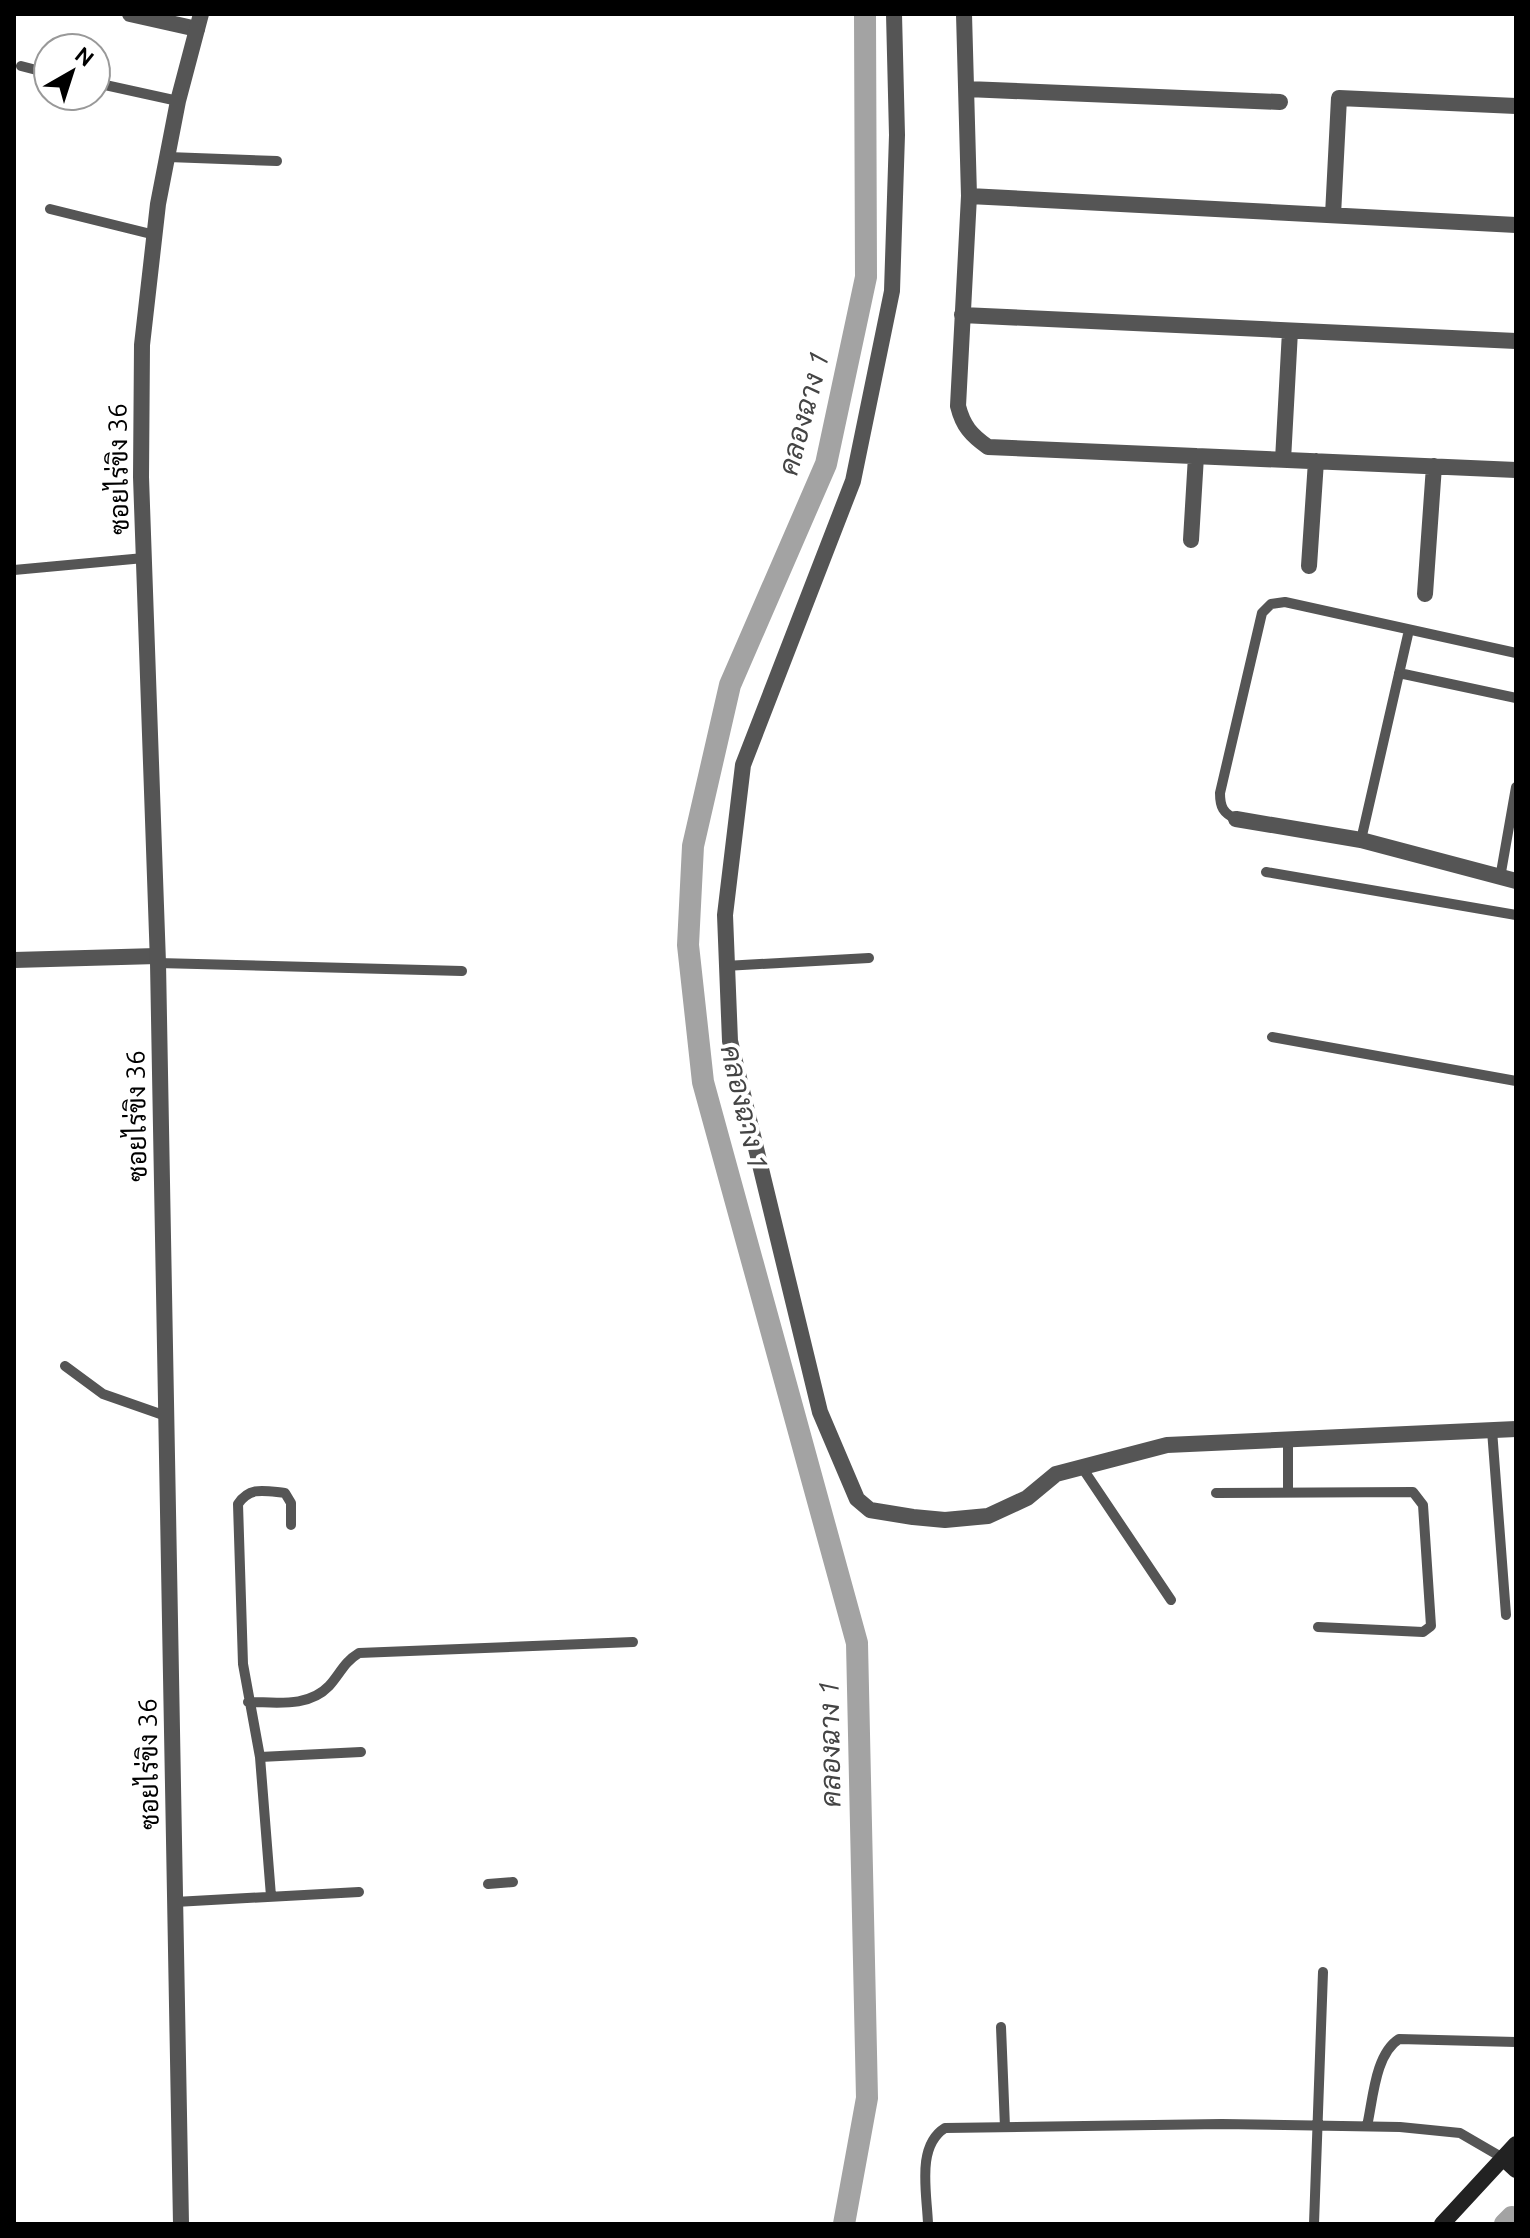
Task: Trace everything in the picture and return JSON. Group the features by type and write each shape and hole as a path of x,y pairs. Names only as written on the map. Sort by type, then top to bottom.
{"main road":[{"path":"1442,2224 1516,2144"},
{"path":"1503,2158 1516,2170"}],"street":[{"path":"130,14 199,21"},
{"path":"894,14 897,135 892,291 853,481 743,765 727,889 725,966 730,1041 820,1412 857,1499 870,1510 913,1517 945,1520 988,1516 1027,1498 1056,1474 1167,1445 1516,1429"},
{"path":"964,14 969,196 958,406 963,424 988,447 1516,470"},
{"name":"ซอยไร่ขิง 36","path":"181,2224 158,960 144,558 142,345 168,157 178,101 199,21"},
{"path":"967,89 1280,102"},
{"path":"1333,215 1339,98 1516,106"},
{"path":"969,196 1516,225"},
{"path":"962,315 1516,341"},
{"path":"1283,460 1290,331"},
{"path":"1191,540 1196,456"},
{"path":"1309,566 1316,461"},
{"path":"1425,594 1434,466"},
{"path":"1236,819 1361,840 1508,880"},
{"path":"14,960 158,960"}],"lane":[{"path":"21,66 32,69"},
{"path":"112,87 178,101"},
{"path":"168,157 277,161"},
{"path":"50,209 155,235"},
{"path":"14,570 144,558"},
{"path":"1236,819 1226,814 1220,806 1220,793 1262,613 1271,604 1285,602 1516,653"},
{"path":"1361,840 1409,630"},
{"path":"1399,673 1516,698"},
{"path":"1508,880 1516,787"},
{"path":"1266,872 1516,915"},
{"path":"725,966 869,958"},
{"path":"158,960 462,971"},
{"path":"1272,1037 1516,1081"},
{"path":"65,1366 103,1394 166,1416"},
{"path":"1492,1430 1506,1615"},
{"path":"1288,1440 1288,1491"},
{"path":"1081,1466 1171,1600"},
{"path":"271,1896 260,1757 243,1664 238,1504 244,1495 254,1490 285,1493 291,1503 291,1525"},
{"path":"1216,1493 1413,1492 1423,1505 1431,1626 1423,1632 1318,1627"},
{"path":"248,1702 314,1699 330,1685 346,1661 359,1653 633,1642"},
{"path":"260,1757 361,1752"},
{"path":"488,1884 513,1882"},
{"path":"175,1902 359,1892"},
{"path":"1314,2224 1323,1972"},
{"path":"1001,2027 1005,2127"},
{"path":"1367,2126 1384,2056 1391,2044 1399,2039 1516,2042"},
{"path":"928,2224 927,2148 934,2135 945,2128 1367,2126 1460,2133 1503,2158"}],"waterway":[{"name":"คลองฉาง 1","path":"844,2224 867,2098 857,1643 703,1082 688,945 693,846 730,685 826,464 866,277 865,14"},
{"path":"1505,2224 1512,2217"}]}
